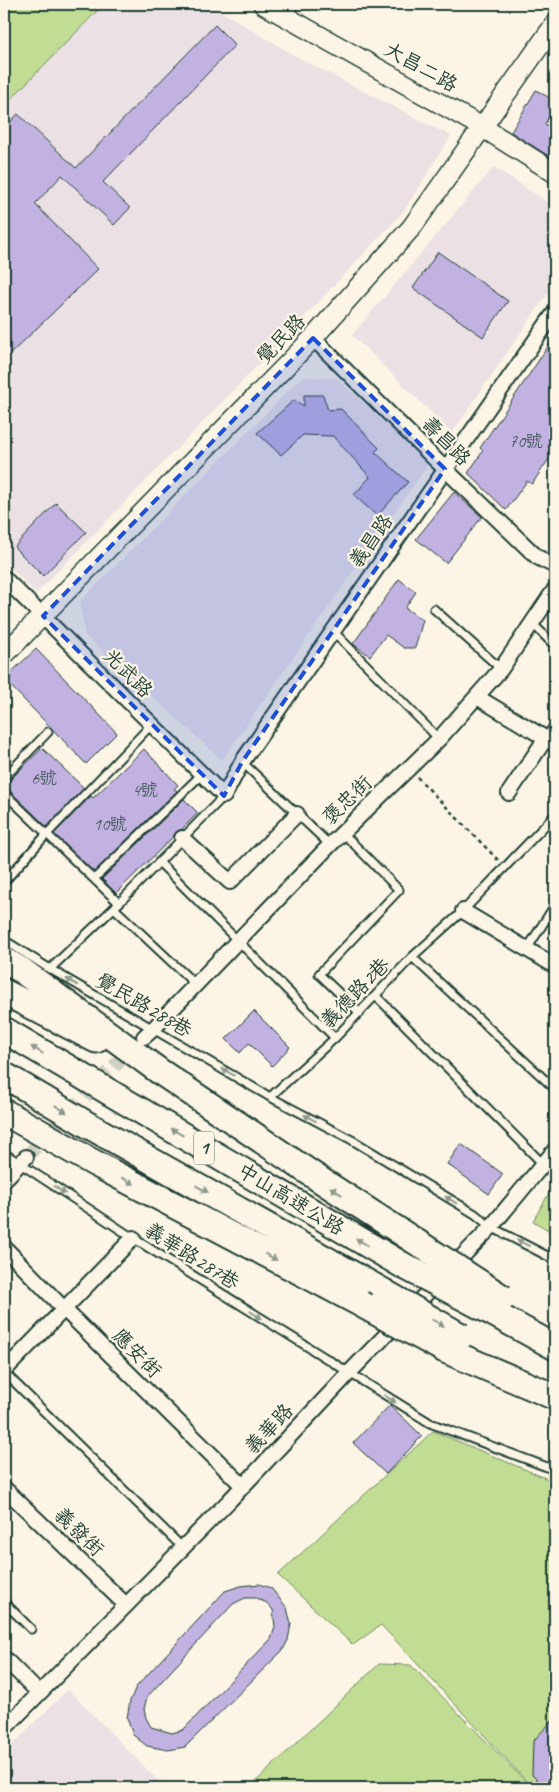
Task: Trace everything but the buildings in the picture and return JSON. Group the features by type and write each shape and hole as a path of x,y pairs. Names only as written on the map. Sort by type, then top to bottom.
{"highway":[{"path":"4,960 21,970 159,1070 322,1181 422,1245 497,1305 555,1335"},
{"path":"4,992 76,1030 159,1070"},
{"name":"中山高速公路","path":"4,1030 404,1266 497,1305 555,1347"},
{"name":"中山高速公路","path":"4,1075 88,1125 384,1292 453,1343 555,1390"},
{"path":"4,1112 39,1133 200,1220 361,1304 453,1343 555,1397"},
{"path":"4,1120 39,1133"}],"street":[{"name":"大昌二路","path":"263,4 290,11 482,126 555,174"},
{"name":"覺民路","path":"4,655 314,338 412,227 555,24"},
{"name":"義昌路","path":"224,796 242,762 555,312"},
{"name":"壽昌路","path":"314,338 445,469 537,557 555,566"},
{"name":"光武路","path":"4,578 224,796"},
{"name":"褒忠街","path":"148,1033 330,845 439,739 501,669 555,589"},
{"path":"477,696 550,741 509,793"},
{"path":"182,838 230,882 297,814"},
{"path":"463,911 555,966"},
{"name":"義華路","path":"4,1729 243,1486 491,1226 542,1164 555,1152"},
{"path":"4,1180 23,1160"},
{"path":"4,1371 133,1238"},
{"name":"應安街","path":"4,1247 64,1310 243,1486"},
{"name":"義發街","path":"4,1488 126,1605"},
{"path":"4,1658 39,1693"}],"lane":[{"path":"434,608 501,669"},
{"path":"532,623 555,646"},
{"path":"333,631 439,739"},
{"path":"4,882 46,834 152,724"},
{"path":"550,741 555,724"},
{"path":"4,778 48,732"},
{"path":"242,762 330,845"},
{"path":"94,879 202,774"},
{"path":"4,793 94,879 194,984"},
{"path":"50,970 224,796"},
{"name":"義德路2巷","path":"270,1097 335,1038 412,957 463,911 555,815"},
{"path":"343,833 399,890 319,974 360,1013"},
{"path":"159,862 335,1038"},
{"path":"527,949 555,905"},
{"name":"覺民路288巷","path":"4,940 148,1033 352,1140 475,1214 491,1226 555,1260"},
{"path":"412,957 555,1089"},
{"path":"376,996 542,1164"},
{"name":"義華路287巷","path":"4,1154 23,1160 133,1238 430,1423 555,1470"},
{"path":"4,1371 183,1548"},
{"path":"4,1602 31,1629"}],"path":[{"path":"408,769 506,867"}],"highlighted area":[{"path":"313,338 445,469 242,762 224,796 43,616"}],"shaded area":[{"path":"4,4 209,4 297,57 451,136 403,212 293,329 36,594 4,560"},
{"path":"494,167 555,207 555,283 452,433 352,335"},
{"path":"302,377 336,378 429,463 222,760 85,635 80,602"},
{"path":"68,1689 165,1788 4,1788 4,1753"}],"green space":[{"path":"4,4 104,4 4,106"},
{"path":"555,1183 555,1234 533,1221"},
{"path":"433,1431 555,1482 555,1788 533,1788 381,1625 353,1645 278,1575"},
{"path":"379,1664 411,1665 532,1788 249,1788"}],"tunnel":[{"path":"26,1157 134,1046"}]}
